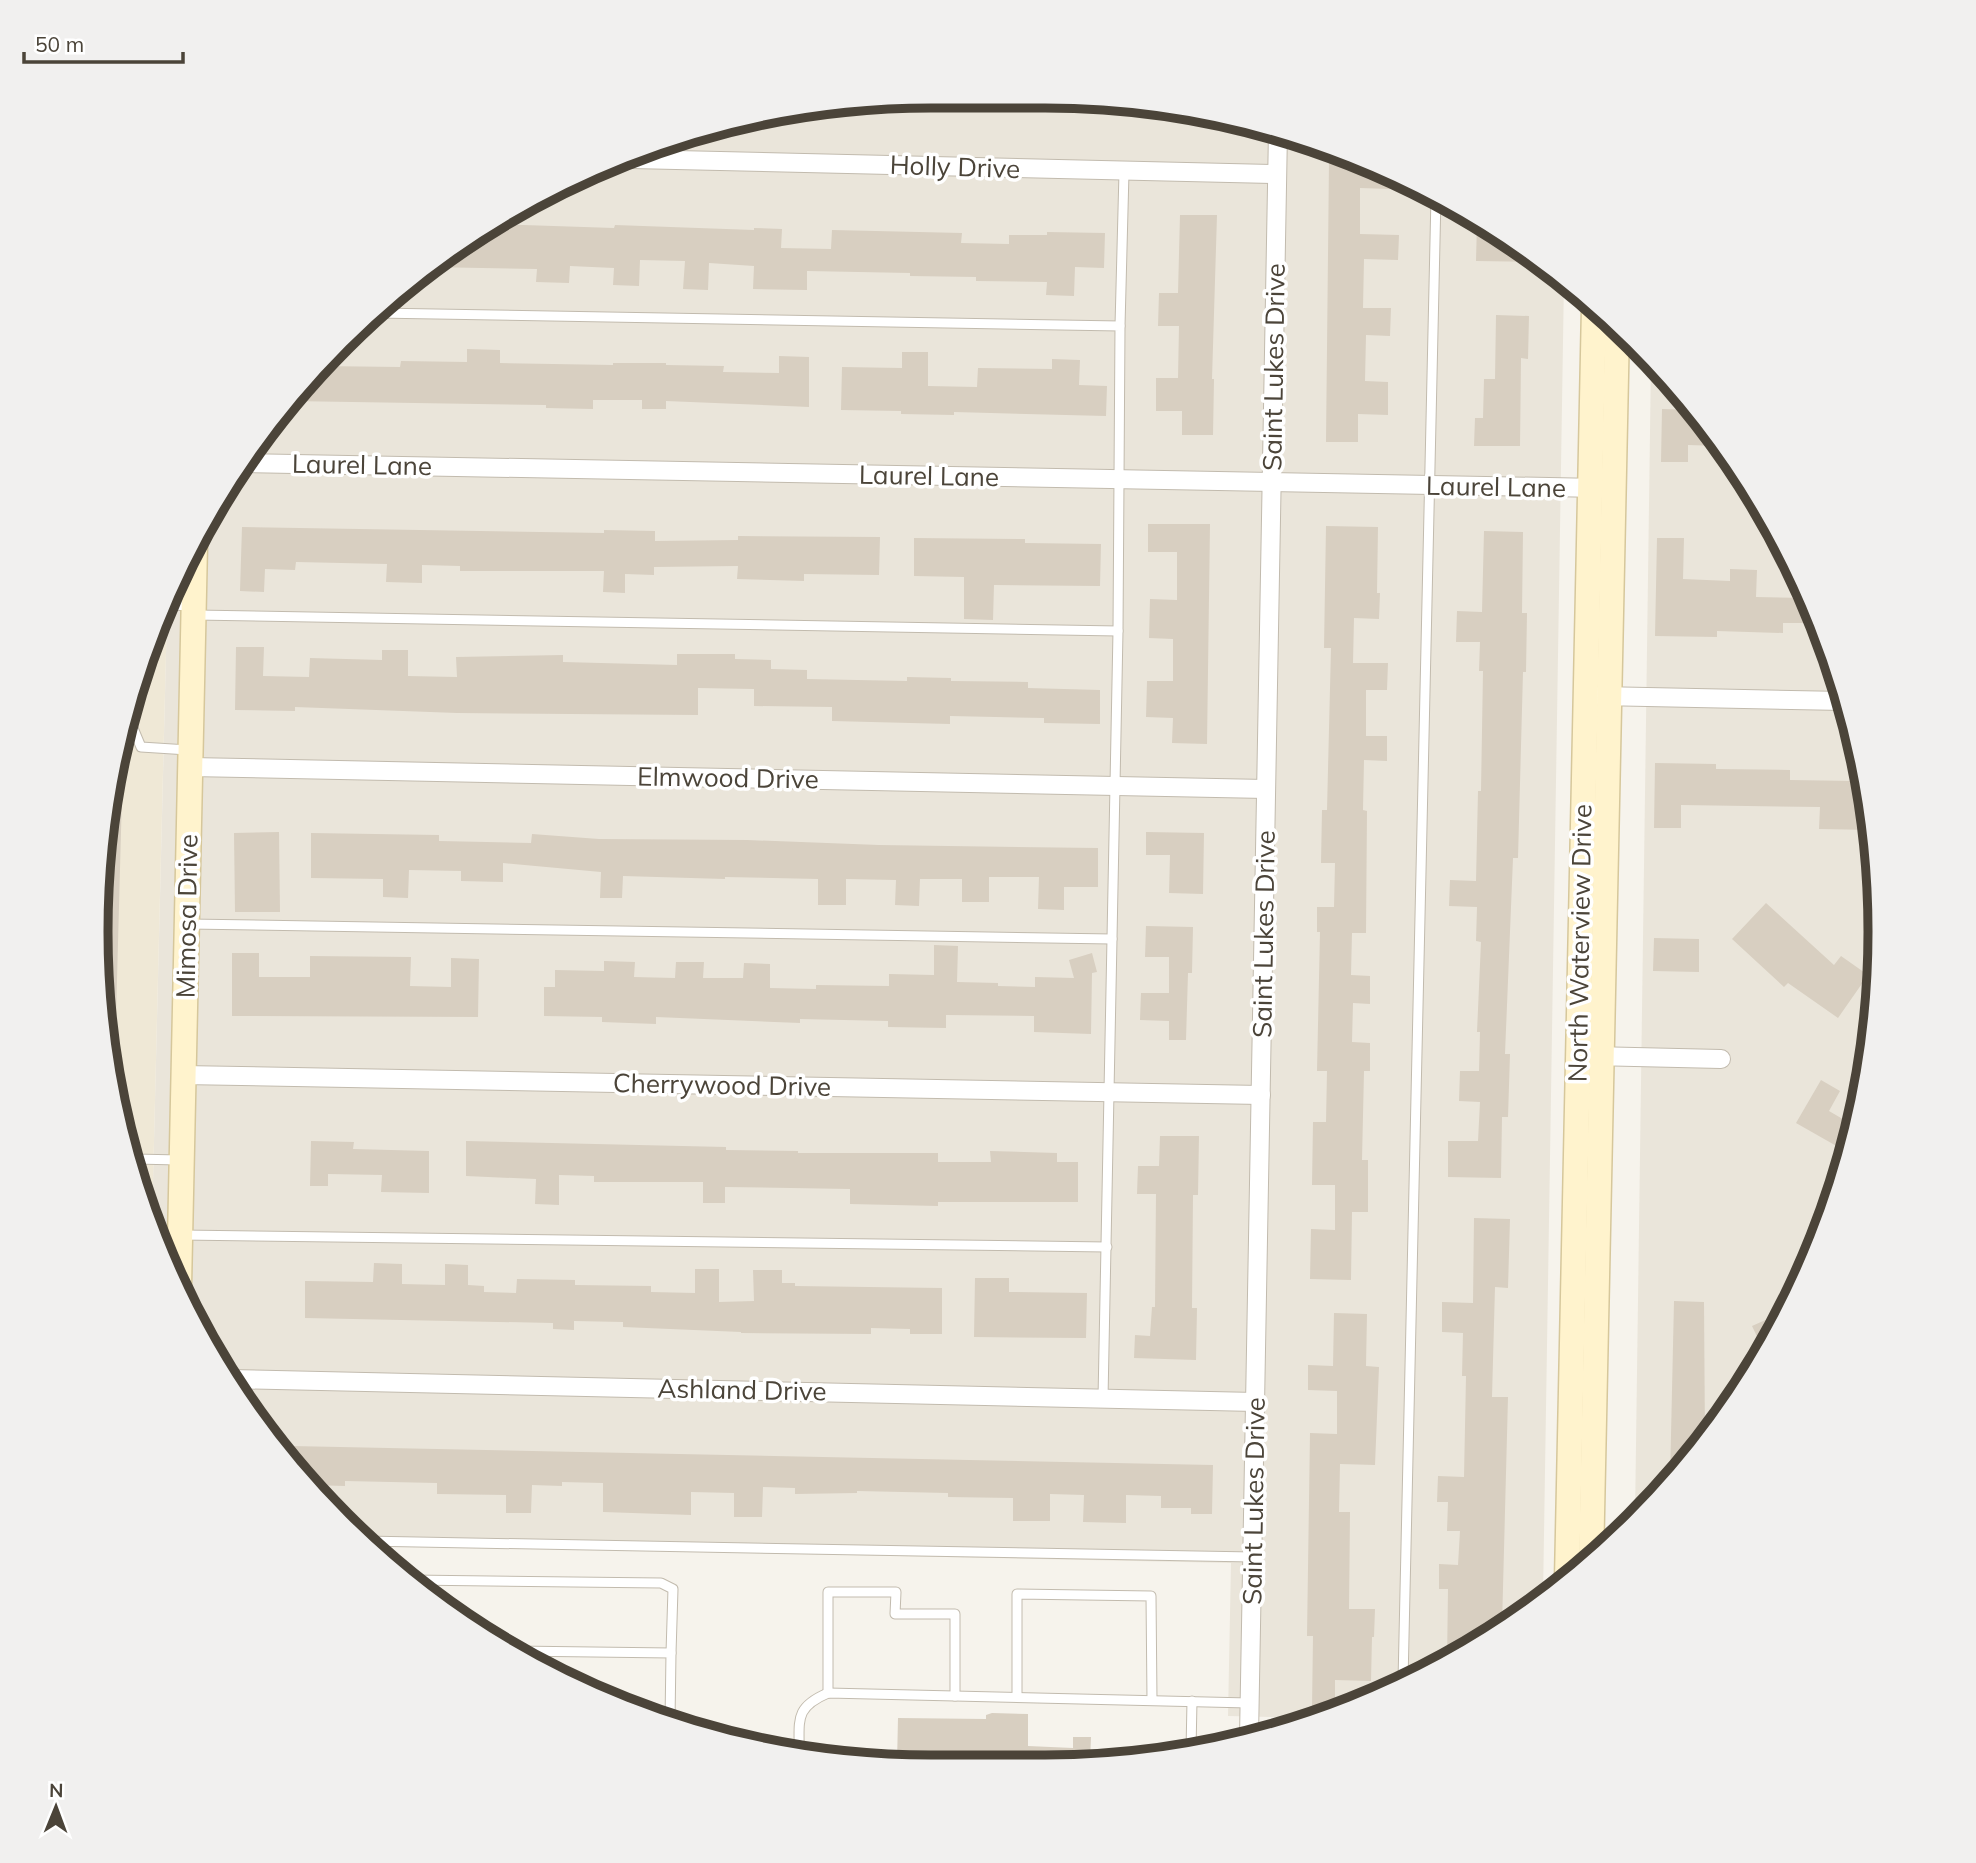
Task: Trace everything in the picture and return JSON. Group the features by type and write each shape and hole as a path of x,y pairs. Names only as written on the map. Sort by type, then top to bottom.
{"street":[{"name":"Saint Lukes Drive","path":"1249,1728 1278,143"},
{"name":"Holly Drive","path":"648,159 1277,174"},
{"name":"North Waterview Drive","path":"1591,1546 1590,1056 1602,488 1613,337"},
{"name":"Laurel Lane","path":"255,463 1602,488"},
{"name":"Mimosa Drive","path":"178,1263 190,758 186,609 191,571"},
{"path":"1597,696 1834,701"},
{"name":"Elmwood Drive","path":"190,758 1266,789"},
{"name":"North Waterview Drive","path":"1568,1566 1590,1056"},
{"path":"1590,1056 1721,1059"},
{"name":"Cherrywood Drive","path":"182,1075 1261,1095"},
{"name":"Ashland Drive","path":"241,1379 1256,1402"}],"lane":[{"path":"1103,1399 1124,172"},
{"path":"1403,1673 1436,208"},
{"path":"389,313 1120,326"},
{"path":"186,609 1118,631"},
{"path":"134,730 141,747 190,758"},
{"path":"187,924 1112,939"},
{"path":"141,1159 181,1160"},
{"path":"179,1235 1107,1247"},
{"path":"380,1541 1253,1557"},
{"path":"425,1580 661,1583 673,1589 670,1712"},
{"path":"828,1693 828,1592 895,1592 895,1614 955,1614 955,1696"},
{"path":"1017,1697 1017,1594 1151,1596 1152,1700"},
{"path":"533,1651 671,1653"},
{"path":"800,1743 801,1713 811,1700 828,1693 1250,1703"},
{"path":"1191,1741 1192,1702"}],"shaded area":[{"path":"878,110 1098,110 1205,124 1309,152 1359,171 1409,193 1456,219 1502,247 1564,294 1543,1586 1502,1616 1409,1670 1309,1711 1288,1717 1228,1716 1231,1563 384,1545 313,1474 247,1389 193,1296 153,1198 167,629 193,567 219,520 247,474 279,430 313,389 389,313 474,247 567,193 617,171 667,152 771,124"},
{"path":"1651,376 1697,430 1729,474 1783,567 1805,617 1824,667 1852,771 1866,878 1868,932 1866,985 1852,1092 1824,1196 1805,1246 1783,1296 1729,1389 1697,1433 1635,1503"},
{"path":"167,629 153,1198 124,1092 110,985 108,932 110,878 124,771 152,667"}],"building":[{"path":"1329,161 1390,185 1390,189 1360,188 1360,234 1399,235 1398,260 1364,259 1363,308 1391,308 1390,336 1366,335 1365,381 1388,382 1388,415 1358,414 1358,442 1326,442"},
{"path":"1180,215 1217,215 1213,435 1182,435 1182,411 1156,411 1156,378 1178,378 1179,326 1158,326 1159,293 1178,293"},
{"path":"511,225 782,229 781,248 831,249 832,230 962,233 961,243 1009,244 1009,235 1047,235 1047,232 1105,233 1104,268 1075,267 1074,296 1046,295 1047,282 976,281 976,277 910,276 910,273 807,271 807,290 753,289 754,266 709,263 708,290 683,289 685,261 640,260 639,286 613,285 614,268 570,266 569,283 536,282 537,269 446,267"},
{"path":"1477,232 1522,262 1476,261"},
{"path":"1496,315 1529,316 1528,359 1521,358 1520,446 1474,446 1475,418 1483,418 1484,379 1495,379"},
{"path":"467,349 500,350 500,363 666,363 724,366 723,372 779,373 779,356 809,357 809,407 666,401 666,409 642,409 642,400 593,400 593,409 546,408 546,405 303,401 335,366 400,367 401,361 467,362"},
{"path":"902,352 928,352 928,386 977,387 978,368 1052,369 1052,359 1080,360 1079,385 1107,386 1106,416 954,412 954,415 901,414 901,411 841,410 842,367 902,368"},
{"path":"1662,409 1680,410 1708,446 1688,445 1688,462 1661,462"},
{"path":"1148,524 1210,524 1207,744 1172,743 1173,718 1146,717 1147,681 1173,681 1173,639 1149,638 1150,599 1177,600 1177,552 1148,552"},
{"path":"1326,526 1378,527 1379,619 1354,618 1353,663 1388,663 1387,690 1366,690 1366,736 1387,736 1387,761 1364,760 1363,810 1367,811 1366,933 1352,933 1351,975 1370,976 1370,1004 1353,1003 1352,1042 1370,1043 1370,1071 1364,1071 1362,1160 1368,1160 1368,1212 1352,1212 1351,1280 1310,1279 1311,1229 1335,1230 1335,1185 1312,1185 1313,1122 1326,1122 1327,1071 1317,1071 1320,932 1317,932 1317,907 1334,907 1335,863 1321,863 1322,810 1327,810 1331,648 1324,648"},
{"path":"242,527 604,533 604,530 655,531 655,541 738,540 738,536 880,537 879,575 804,574 804,581 737,579 738,566 654,567 654,575 625,574 625,593 603,592 604,571 460,571 460,566 422,565 422,583 386,582 387,564 296,562 295,570 265,569 264,592 240,591"},
{"path":"1484,531 1523,532 1522,613 1527,613 1518,858 1513,858 1505,1054 1510,1054 1508,1117 1502,1117 1501,1178 1448,1177 1448,1141 1478,1141 1480,1102 1459,1101 1460,1071 1479,1071 1480,1032 1477,1032 1481,942 1476,941 1477,907 1449,906 1450,880 1476,881 1483,671 1479,671 1480,642 1456,642 1457,611 1482,612"},
{"path":"914,538 1025,539 1025,543 1101,544 1100,586 994,585 993,620 964,619 964,577 914,576"},
{"path":"1657,538 1684,538 1683,579 1730,581 1730,569 1757,570 1756,597 1797,598 1807,623 1783,623 1783,633 1717,631 1717,637 1655,636"},
{"path":"236,647 264,647 263,676 309,677 310,658 382,660 382,650 408,650 408,676 457,677 456,657 563,655 563,662 677,665 677,654 735,654 735,659 771,660 771,669 807,670 807,679 907,681 907,677 951,678 951,681 1028,682 1028,688 1100,690 1100,724 1044,723 1044,718 950,716 950,724 832,721 832,707 754,706 754,689 698,688 698,715 457,713 295,707 295,711 235,710"},
{"path":"1655,763 1716,764 1716,769 1790,770 1790,780 1854,781 1861,830 1819,829 1820,807 1681,805 1681,828 1654,828"},
{"path":"120,795 122,795 116,1017 114,1017 110,985 108,932 110,878"},
{"path":"279,832 280,912 235,912 234,833"},
{"path":"1146,832 1204,833 1203,894 1169,893 1170,855 1146,855"},
{"path":"311,833 439,835 439,841 531,843 532,834 599,839 1098,848 1098,887 1064,887 1064,910 1038,909 1039,877 989,877 989,902 962,902 962,879 920,879 919,906 895,905 896,880 846,879 846,905 818,905 818,879 623,876 622,898 600,898 601,872 503,863 503,882 461,881 461,871 409,870 408,898 383,897 383,879 311,878"},
{"path":"1766,903 1834,965 1841,956 1866,974 1866,977 1838,1018 1788,983 1784,987 1732,939"},
{"path":"1146,926 1193,927 1192,973 1188,973 1186,1040 1169,1040 1169,1021 1140,1020 1141,993 1169,993 1169,957 1145,957"},
{"path":"1654,938 1699,939 1699,972 1653,971"},
{"path":"934,945 958,946 957,982 998,983 998,986 1035,987 1035,977 1074,978 1069,960 1092,953 1097,972 1092,973 1091,1034 1034,1032 1034,1016 946,1015 946,1028 888,1027 888,1021 800,1019 800,1023 656,1017 656,1024 602,1022 602,1017 544,1016 544,987 555,987 555,970 604,971 604,961 635,962 634,977 675,978 676,962 704,962 703,978 743,978 744,963 770,964 770,988 816,989 816,985 889,986 889,974 934,975"},
{"path":"232,953 259,953 259,977 310,977 310,956 411,957 410,986 451,987 451,958 479,959 478,1017 232,1016"},
{"path":"1821,1080 1840,1091 1829,1111 1845,1120 1838,1147 1796,1123"},
{"path":"1160,1136 1199,1136 1198,1195 1193,1195 1192,1308 1197,1308 1196,1360 1134,1358 1135,1335 1150,1336 1152,1307 1155,1307 1156,1194 1137,1194 1138,1166 1159,1166"},
{"path":"311,1141 354,1142 353,1149 429,1151 429,1193 381,1192 382,1175 328,1174 328,1186 310,1186"},
{"path":"466,1141 726,1147 726,1150 798,1153 938,1153 938,1162 991,1162 990,1151 1057,1153 1057,1162 1078,1162 1078,1202 938,1202 938,1206 850,1204 850,1189 725,1187 725,1203 703,1203 703,1182 594,1182 594,1176 559,1175 559,1205 535,1204 536,1179 466,1176"},
{"path":"1474,1218 1510,1219 1508,1288 1495,1287 1492,1397 1508,1397 1502,1616 1447,1649 1448,1589 1439,1589 1439,1564 1458,1565 1460,1531 1447,1531 1448,1502 1437,1502 1438,1476 1464,1477 1466,1376 1462,1376 1463,1333 1442,1332 1442,1302 1473,1303"},
{"path":"374,1263 402,1264 402,1284 445,1285 445,1264 468,1265 468,1285 484,1286 484,1292 516,1293 517,1279 575,1280 575,1285 651,1286 651,1292 695,1293 695,1269 719,1269 719,1302 754,1301 753,1270 782,1270 782,1283 795,1283 795,1286 942,1288 942,1334 910,1334 910,1329 871,1328 871,1334 741,1333 623,1327 623,1322 574,1321 574,1330 553,1329 553,1323 305,1318 305,1281 373,1282"},
{"path":"975,1278 1009,1278 1009,1292 1087,1293 1086,1338 974,1337"},
{"path":"1674,1301 1704,1302 1705,1422 1670,1465"},
{"path":"1334,1313 1367,1314 1366,1366 1379,1367 1375,1465 1340,1464 1339,1512 1350,1512 1349,1609 1375,1609 1371,1681 1335,1680 1335,1701 1312,1709 1313,1636 1307,1636 1310,1433 1337,1434 1337,1391 1308,1390 1308,1365 1333,1366"},
{"path":"1771,1318 1759,1340 1752,1326"},
{"path":"291,1447 1213,1465 1212,1514 1191,1514 1191,1508 1161,1508 1161,1496 1126,1495 1126,1523 1083,1522 1084,1495 1050,1494 1050,1521 1013,1521 1013,1498 857,1491 795,1494 795,1488 763,1487 762,1517 734,1517 734,1493 691,1492 691,1515 603,1512 603,1483 562,1482 562,1486 532,1485 531,1513 506,1513 506,1495 437,1494 437,1483 345,1481 345,1486 324,1485"},
{"path":"1028,1714 1028,1746 1073,1748 1073,1737 1091,1737 1090,1753 897,1754 898,1718 986,1719 986,1715"}]}
